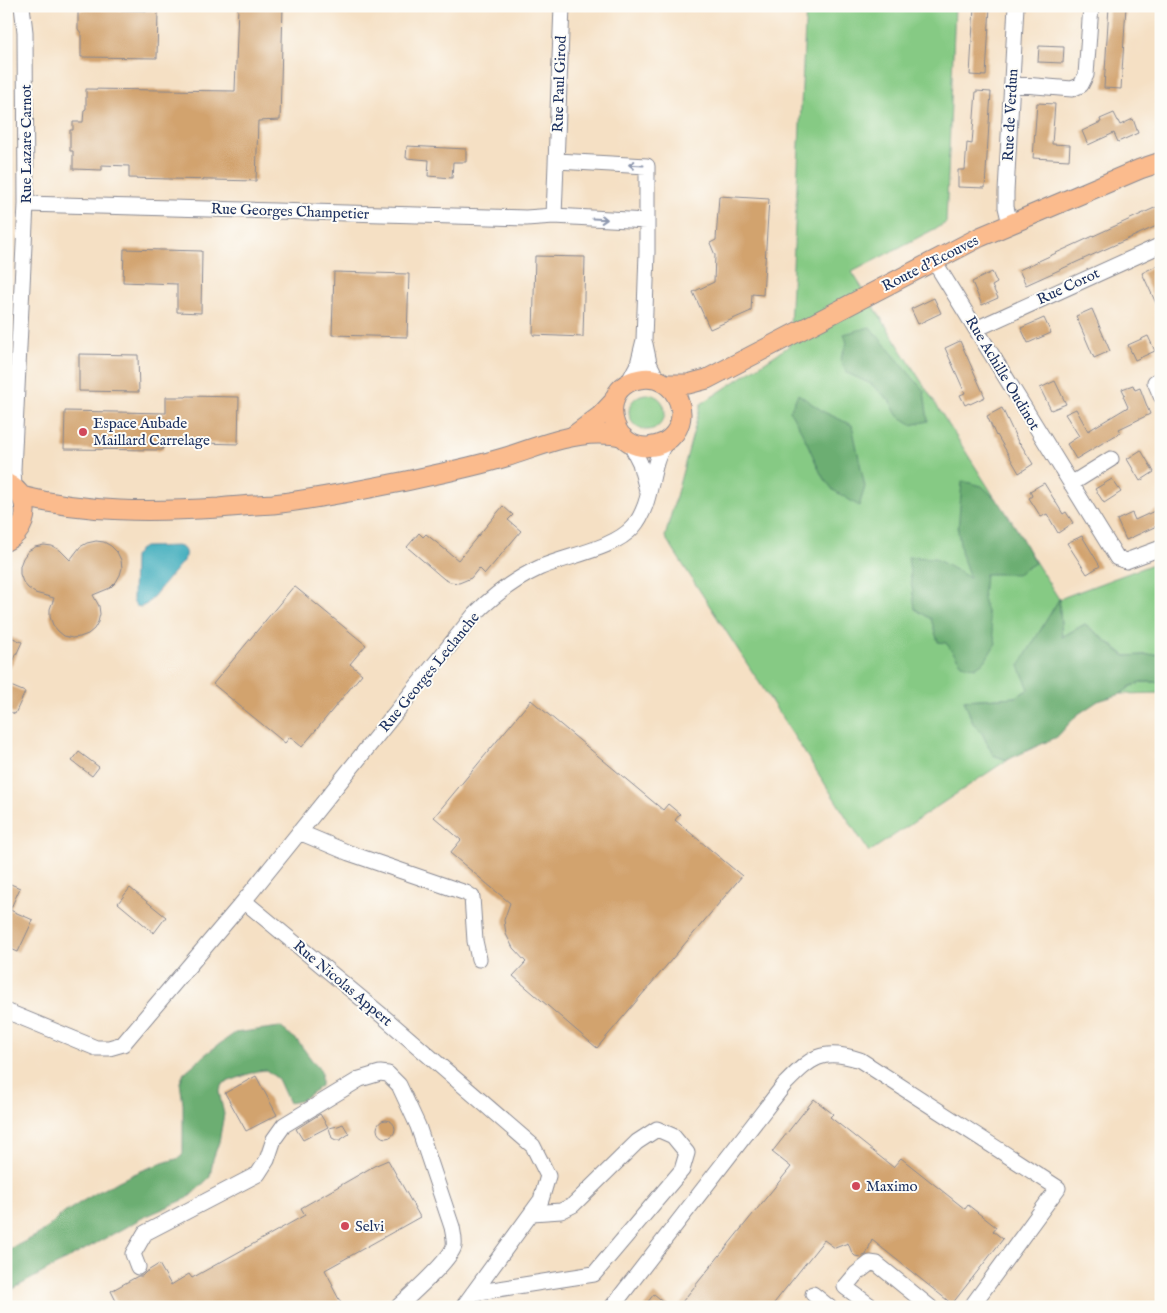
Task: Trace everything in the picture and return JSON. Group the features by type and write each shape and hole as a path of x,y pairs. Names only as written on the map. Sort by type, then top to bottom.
{"main road":[{"name":"Route d'Ecouves","path":"707,379 980,237 1140,169 1161,162"},
{"path":"626,440 616,429 612,410 617,394 628,383 637,379 647,378 662,382 688,384 707,379"},
{"path":"681,408 692,393 707,379"},
{"path":"14,489 69,506 138,511 193,510 274,504 358,491 474,467 572,436 598,434 626,440 638,446 657,446 673,436 681,418 681,408 678,399 673,390 662,382"},
{"path":"572,436 600,416 614,401"},
{"path":"6,541 20,530 24,520 25,508 14,489"},
{"path":"24,520 34,515 69,506"}],"street":[{"name":"Rue Lazare Carnot","path":"14,489 12,393 26,204 26,32 22,6"},
{"name":"Rue Paul Girod","path":"557,161 562,6"},
{"name":"Rue de Verdun","path":"1010,224 1006,207 1006,192 1016,6"},
{"path":"1012,84 1072,89 1080,85 1086,75 1091,6"},
{"path":"554,216 557,161 648,166 644,340 638,364 628,383"},
{"name":"Rue Georges Champetier","path":"26,204 526,218 554,216 647,221"},
{"name":"Rue Corot","path":"976,329 1109,274 1161,244"},
{"name":"Rue Achille Oudinot","path":"934,261 976,329 1011,377 1071,484 1117,558 1126,561 1144,560 1161,548"},
{"path":"644,340 649,363 662,382"},
{"path":"1161,379 1155,382 1161,396"},
{"name":"Rue Lazare Carnot","path":"6,447 12,429"},
{"path":"626,440 640,463 648,494"},
{"name":"Rue Georges Leclanche","path":"244,901 483,606 506,586 539,568 613,541 632,528 646,502 656,462 665,442"},
{"path":"1071,484 1111,459"},
{"path":"299,832 350,853 466,893 472,897 475,941 479,959"},
{"path":"6,1012 96,1048 109,1048 123,1044 244,901"},
{"name":"Rue Nicolas Appert","path":"244,901 385,1018 533,1146 548,1176 542,1200 463,1307"},
{"path":"612,1307 784,1084 806,1064 824,1055 844,1055 860,1060 1058,1188 971,1307"},
{"path":"138,1267 133,1254 145,1233 258,1174 267,1160 274,1139 284,1125 360,1079 380,1072 388,1074 399,1085 418,1126 454,1236 452,1251 443,1264 398,1307"},
{"path":"473,1293 594,1274 682,1170 687,1153 673,1136 657,1129 637,1142 572,1205 562,1211 532,1213"},
{"path":"872,1307 845,1287 870,1262 877,1264 930,1307"},
{"path":"813,1294 829,1307"}],"green space":[{"path":"806,6 955,6 946,223 852,272 1059,599 1161,561 1161,654 1126,656 1085,624 1062,637 1059,601 1029,689 1016,697 964,700 973,723 982,733 993,755 1007,760 869,852 665,537 701,404 789,346"},
{"path":"870,327 924,391 928,421 912,425 897,415 889,400 871,384 847,373 840,360 847,343 844,334"},
{"path":"647,394 660,399 665,412 660,425 647,430 634,425 629,412 634,399"},
{"path":"798,394 824,412 852,425 865,487 859,506 833,490 821,474 803,434 790,411"},
{"path":"962,481 982,486 1000,503 1035,563 1017,574 985,574 983,598 996,643 985,661 975,668 962,664 946,643 938,642 931,619 915,609 908,557 934,558 970,578 962,556 958,531"},
{"path":"1059,599 1062,637 1085,624 1125,656 1161,654 1161,682 1144,682 1131,686 1121,694 1098,701 1077,715 1057,737 1007,760 993,755 982,733 973,723 964,700 1016,697 1029,689 1019,666"},
{"path":"1144,682 1161,682 1161,693 1121,694 1131,686"},
{"path":"280,1027 297,1040 321,1071 321,1086 300,1101 289,1103 278,1079 266,1070 257,1071 224,1083 219,1092 224,1114 210,1177 188,1198 142,1218 13,1289 6,1295 6,1252 42,1232 60,1216 102,1190 148,1168 180,1158 183,1153 183,1104 180,1082 184,1073 207,1053 235,1033"}],"water":[{"path":"180,546 185,552 183,561 147,604 141,607 136,606 133,600 134,557 139,550 144,547"}],"building":[{"path":"238,6 283,6 280,120 258,121 256,181 129,178 129,166 102,165 102,170 73,169 73,151 70,151 70,130 73,130 73,122 83,122 84,110 86,109 86,89 235,91"},
{"path":"974,6 990,6 986,76 970,75"},
{"path":"1109,6 1126,6 1121,89 1104,88"},
{"path":"82,9 158,11 157,58 81,57 81,33 78,29 78,13"},
{"path":"1039,46 1064,47 1063,63 1038,62"},
{"path":"976,91 991,92 985,188 958,187 958,170 965,170 967,143 972,144"},
{"path":"1037,103 1055,104 1052,144 1070,145 1069,160 1033,158"},
{"path":"1114,113 1120,125 1133,119 1138,133 1118,142 1114,133 1088,145 1082,131 1101,122 1100,119"},
{"path":"407,146 466,149 466,162 453,162 452,178 428,176 429,160 406,158"},
{"path":"719,196 769,199 763,295 752,294 751,311 710,329 693,292 714,282 715,255 710,243 716,240"},
{"path":"1161,205 1161,224 1026,285 1019,270"},
{"path":"124,249 202,251 201,313 177,312 177,284 123,282"},
{"path":"535,256 585,257 583,337 533,335"},
{"path":"1158,265 1161,272 1161,314 1142,273"},
{"path":"334,272 409,274 407,337 332,335"},
{"path":"992,272 997,283 992,286 998,298 982,305 972,282"},
{"path":"934,298 941,313 918,324 911,309"},
{"path":"1092,309 1110,351 1094,358 1076,316"},
{"path":"1044,318 1051,333 1028,343 1021,328"},
{"path":"1148,336 1155,351 1135,360 1128,345"},
{"path":"960,341 985,397 965,405 960,395 965,393 945,348"},
{"path":"79,354 138,355 139,392 79,391"},
{"path":"1055,381 1066,404 1051,410 1040,388"},
{"path":"1133,385 1135,390 1140,388 1150,414 1119,429 1121,432 1076,459 1067,444 1079,436 1065,414 1076,409 1088,431 1128,407 1122,389"},
{"path":"166,397 239,397 238,444 166,442 162,450 64,449 65,411 166,413"},
{"path":"1002,408 1019,444 1033,464 1019,473 996,436 987,416"},
{"path":"1141,450 1154,472 1140,481 1127,459"},
{"path":"1112,479 1121,492 1104,503 1095,489"},
{"path":"1044,483 1063,514 1066,512 1073,523 1058,533 1047,514 1041,517 1029,498 1032,496 1030,491"},
{"path":"503,506 513,515 508,520 521,531 485,574 479,568 471,578 459,583 450,582 407,547 419,533 423,537 426,534 458,560"},
{"path":"1161,508 1161,524 1126,540 1117,520 1132,513 1135,520"},
{"path":"1082,536 1100,566 1087,574 1067,543"},
{"path":"96,541 104,542 117,552 121,560 122,568 120,575 110,588 93,595 99,606 100,614 94,629 80,637 64,636 53,625 50,617 50,609 54,598 35,593 28,588 20,574 20,566 28,551 35,547 52,546 60,550 70,560 80,547"},
{"path":"294,586 366,645 350,664 362,674 302,747 290,737 285,743 213,684"},
{"path":"6,635 22,642 6,677"},
{"path":"6,684 25,692 15,714 6,710"},
{"path":"531,700 663,810 668,804 680,814 675,820 742,876 597,1048 513,976 526,962 513,948 506,934 504,920 510,903 450,853 461,840 434,817"},
{"path":"79,752 99,767 92,776 72,761"},
{"path":"6,882 20,888 10,910 33,920 18,952 6,947"},
{"path":"130,888 166,917 154,933 118,903"},
{"path":"256,1076 277,1115 246,1131 225,1093"},
{"name":"Maximo","path":"814,1099 833,1114 830,1117 893,1167 901,1158 965,1209 968,1205 996,1227 993,1231 1003,1239 952,1304 872,1240 866,1255 860,1257 852,1253 848,1243 835,1248 824,1240 771,1307 678,1307 791,1167 772,1152"},
{"path":"320,1114 328,1127 303,1140 296,1129"},
{"path":"386,1120 392,1123 395,1129 392,1135 386,1138 380,1135 377,1129 380,1123"},
{"path":"343,1124 349,1134 340,1140 332,1138 329,1128"},
{"name":"Selvi","path":"388,1160 420,1217 325,1270 343,1307 305,1307 302,1302 295,1307 119,1307 111,1291 138,1276 142,1276 159,1264 171,1285 189,1274 192,1278 305,1215 301,1208 374,1166"},
{"path":"654,1294 670,1307 644,1307"}],"place":[{"name":"Espace Aubade Maillard Carrelage","path":"83,432"},
{"name":"Maximo","path":"856,1186"},
{"name":"Selvi","path":"345,1226"}]}
